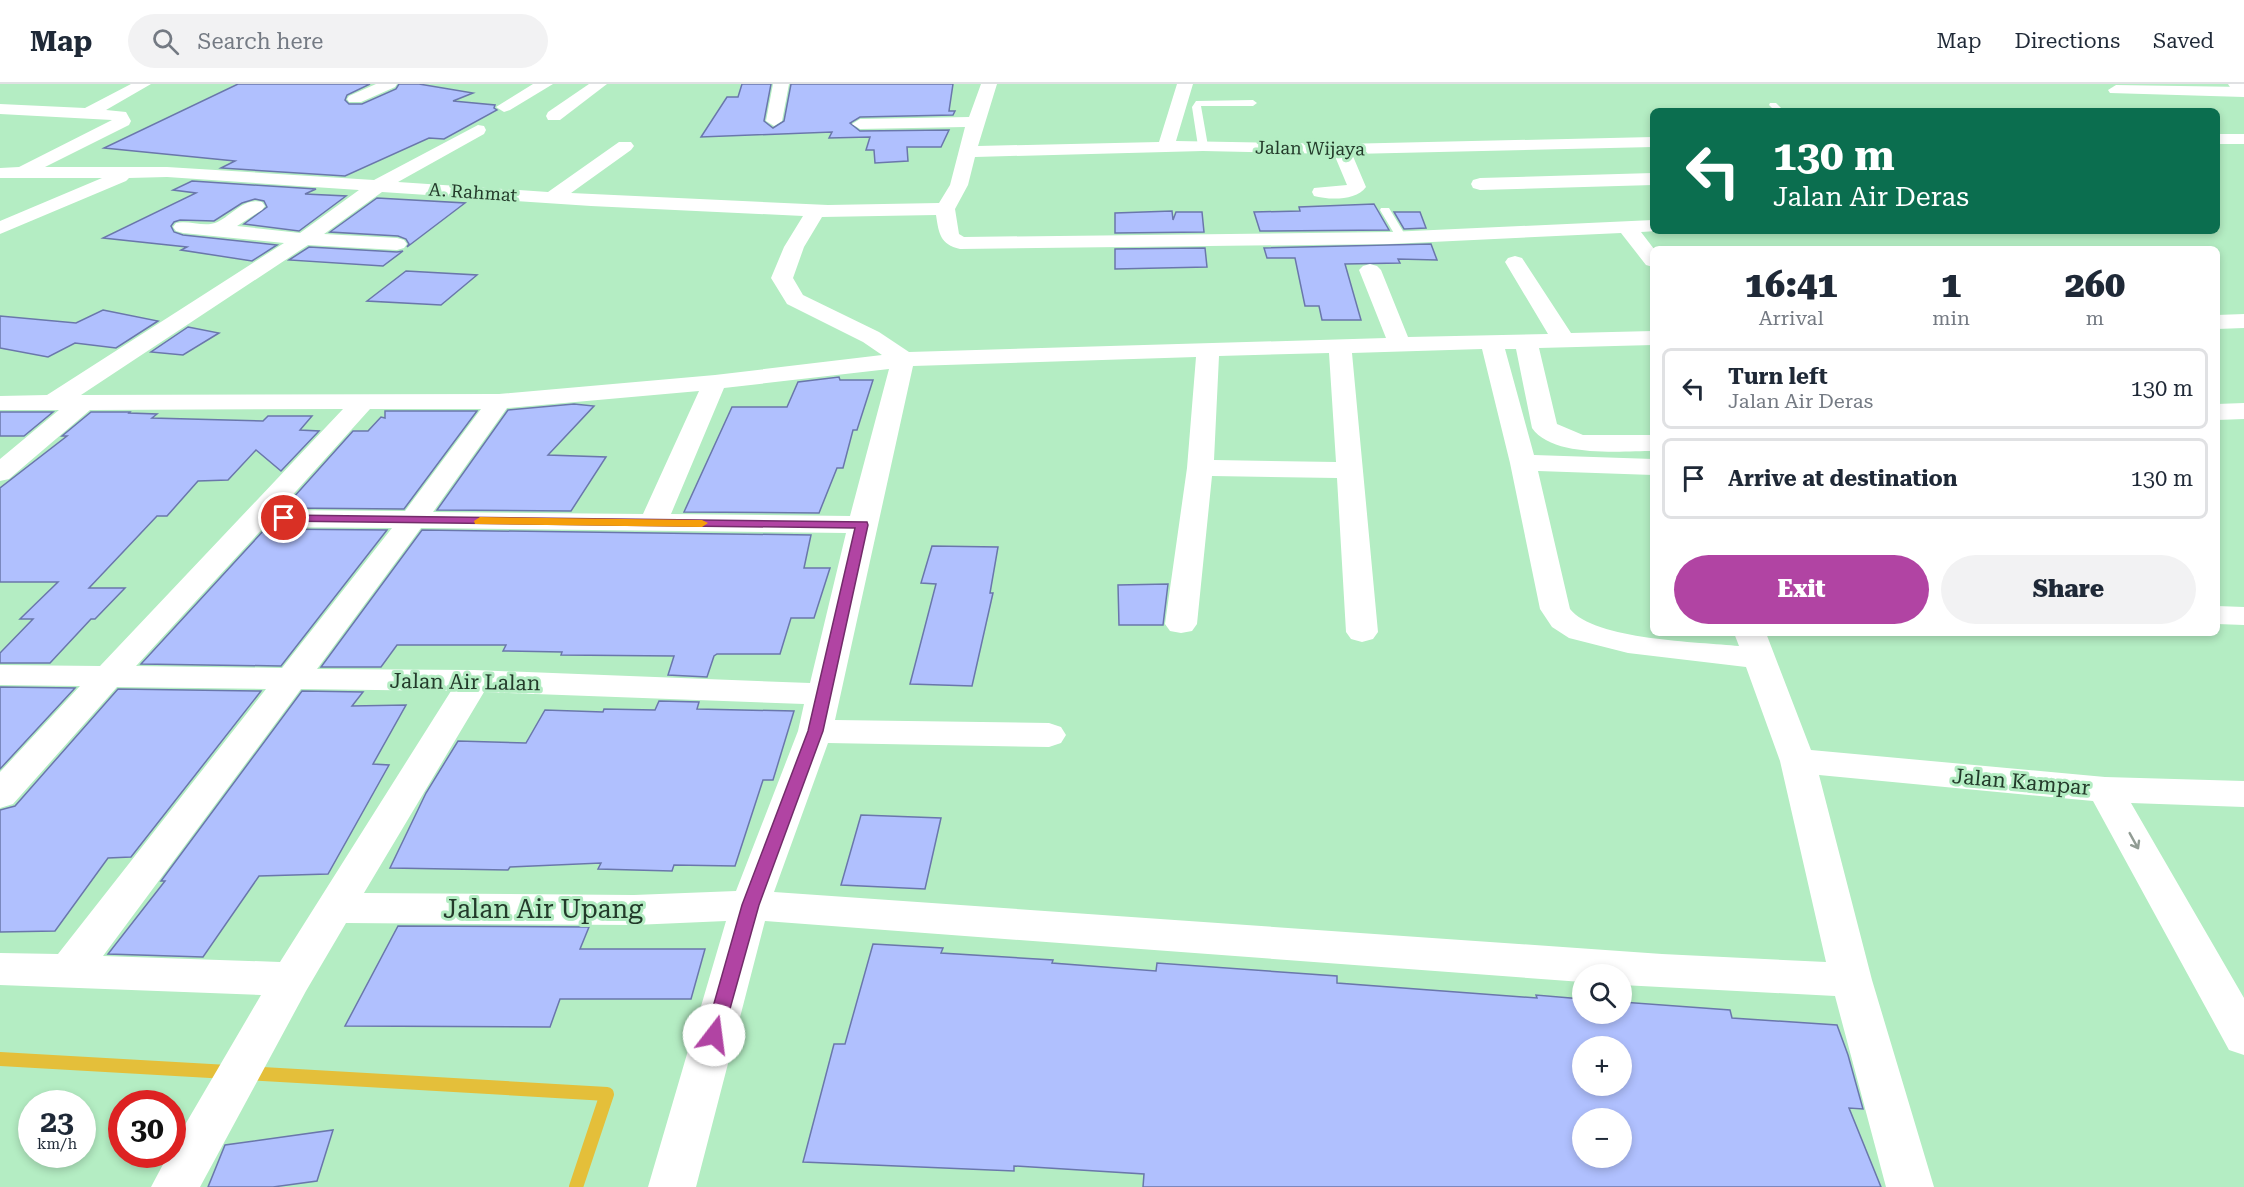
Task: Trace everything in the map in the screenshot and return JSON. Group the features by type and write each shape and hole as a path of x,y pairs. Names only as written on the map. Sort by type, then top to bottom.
{"main road":[{"path":"2236,84 2244,90"}],"street":[{"path":"88,113 143,84"},
{"path":"355,99 389,84"},
{"path":"504,108 545,84"},
{"path":"554,116 599,84"},
{"path":"774,121 781,84"},
{"path":"989,84 975,122 959,185 945,209 949,237 960,243 1402,238 1650,226"},
{"path":"1166,147 1185,84"},
{"path":"2116,90 2244,90"},
{"path":"0,109 120,116 123,121 19,173"},
{"path":"860,124 975,122"},
{"path":"52,403 304,239 379,185 478,130"},
{"path":"2220,139 2244,139"},
{"name":"Jalan Wijaya","path":"967,153 1203,146 1341,149 1650,142"},
{"path":"553,197 625,146"},
{"path":"1321,192 1345,192 1357,187 1341,149"},
{"path":"0,228 134,171"},
{"name":"A. Rahmat","path":"0,173 134,171 816,211 882,212 945,209"},
{"path":"1480,184 1650,179"},
{"path":"216,231 255,206"},
{"path":"816,211 794,247 782,278 795,299 871,337 903,359"},
{"path":"183,227 304,239 397,244"},
{"path":"1626,227 1650,257"},
{"path":"1515,262 1563,339"},
{"path":"1370,270 1400,345"},
{"path":"2220,322 2244,321"},
{"path":"0,403 499,401 715,382 903,359 1650,338"},
{"path":"1526,341 1545,428 1557,437 1573,441 1650,443"},
{"path":"1491,343 1522,464 1555,609 1566,624 1597,637 1624,643 1754,645 1798,761 1851,980 1911,1187"},
{"path":"1340,347 1362,632"},
{"path":"1181,624 1200,468 1208,350"},
{"path":"672,1187 750,905 815,731 903,359"},
{"path":"653,523 715,382"},
{"path":"69,972 412,520 499,401"},
{"path":"0,795 105,677 257,518 363,402"},
{"path":"0,473 83,403"},
{"path":"2220,412 2244,411"},
{"path":"1522,464 1650,467"},
{"path":"1200,468 1349,470"},
{"path":"257,518 862,525"},
{"path":"2220,615 2244,616"},
{"name":"Jalan Air Lalan","path":"0,675 474,681 825,694"},
{"path":"175,1187 283,995 474,681"},
{"path":"815,731 1049,735"},
{"name":"Jalan Kampar","path":"1798,761 2105,790 2244,794"},
{"path":"2105,790 2244,1037"},
{"name":"Jalan Air Upang","path":"336,908 634,910 750,905 1662,971 1851,980"},
{"path":"0,969 69,972 283,995"}],"lane":[{"path":"1203,146 1196,107 1198,104 1254,103"},
{"path":"1385,210 1402,238"}],"building":[{"path":"238,84 370,84 347,95 345,100 349,104 362,104 396,89 399,84 419,84 473,93 453,101 495,105 494,108 497,110 444,139 429,138 345,176 221,168 235,161 104,148"},
{"path":"742,84 771,84 764,121 773,128 784,121 791,84 953,84 949,111 955,111 953,115 860,117 850,123 860,131 949,130 941,147 907,147 908,161 875,163 874,150 866,150 870,137 829,138 832,132 701,137 727,97 738,97"},
{"path":"192,181 316,189 305,194 346,196 299,231 244,224 267,207 264,201 255,199 242,203 214,221 180,220 171,226 174,232 183,235 277,245 252,261 181,250 187,247 103,238 196,193 173,190"},
{"path":"377,198 465,203 407,247 409,244 406,239 398,236 330,232"},
{"path":"1374,204 1389,230 1260,231 1254,212 1300,211 1299,207"},
{"path":"1172,211 1173,220 1176,212 1202,212 1204,232 1115,233 1115,213"},
{"path":"1394,212 1420,212 1426,228 1404,229"},
{"path":"1431,244 1437,260 1398,259 1400,263 1345,264 1361,320 1322,320 1319,306 1305,306 1295,258 1267,258 1264,248"},
{"path":"309,247 403,251 383,266 289,260"},
{"path":"1205,248 1207,267 1115,269 1115,249"},
{"path":"406,271 477,275 441,305 367,301"},
{"path":"103,310 158,321 116,348 75,343 48,357 0,348 0,316 76,323"},
{"path":"188,327 219,333 183,355 151,352"},
{"path":"839,377 840,380 873,380 857,430 853,430 843,468 837,468 819,513 684,512 732,407 787,407 798,382"},
{"path":"574,404 594,406 548,455 606,457 571,511 437,510 508,410"},
{"path":"385,411 477,411 404,509 284,508 353,431 368,431 381,417 385,418"},
{"path":"0,412 53,412 24,436 0,436"},
{"path":"91,412 157,414 152,418 263,421 268,416 312,416 300,430 319,431 281,471 256,450 228,480 198,481 167,516 157,516 89,588 125,588 95,619 91,619 50,663 0,663 0,653 33,619 20,619 58,582 0,582 0,488 67,436 62,436"},
{"path":"265,529 387,530 281,666 141,664"},
{"path":"422,530 811,535 804,568 830,568 814,618 791,618 780,654 717,654 714,656 707,677 668,675 674,656 561,655 562,652 503,651 506,645 397,645 381,667 321,667"},
{"path":"932,546 998,547 990,593 993,593 972,686 910,684 936,584 921,583"},
{"path":"1168,584 1163,625 1119,625 1118,585"},
{"path":"0,687 75,688 0,769"},
{"path":"118,689 261,691 131,857 108,858 55,931 0,932 0,810 15,806"},
{"path":"302,691 363,692 352,706 406,705 373,764 389,765 328,874 259,876 203,957 108,954 165,881 161,881"},
{"path":"659,701 699,702 697,709 794,711 773,780 763,780 735,866 674,865 672,871 598,869 601,863 510,867 508,870 390,868 426,793 458,741 526,743 545,710 603,712 604,709 655,710"},
{"path":"861,815 941,818 925,889 841,885"},
{"path":"398,926 589,927 580,949 705,949 691,999 560,999 550,1027 345,1026"},
{"path":"873,944 943,948 941,953 1053,960 1052,963 1156,971 1157,963 1337,976 1337,983 1537,998 1536,995 1572,998 1572,1024 1632,1024 1632,1003 1730,1010 1732,1018 1837,1025 1863,1109 1849,1108 1881,1187 1143,1187 1144,1174 1014,1166 1014,1171 803,1162 834,1044 845,1044"},
{"path":"333,1130 317,1181 273,1187 208,1187 225,1145"}],"waterway":[{"path":"0,1059 228,1072"},
{"path":"247,1073 607,1094 576,1187"}],"slow traffic":[{"path":"480,521 702,523"}],"route":[{"path":"284,518 862,525 815,731 750,905 714,1035"}]}
